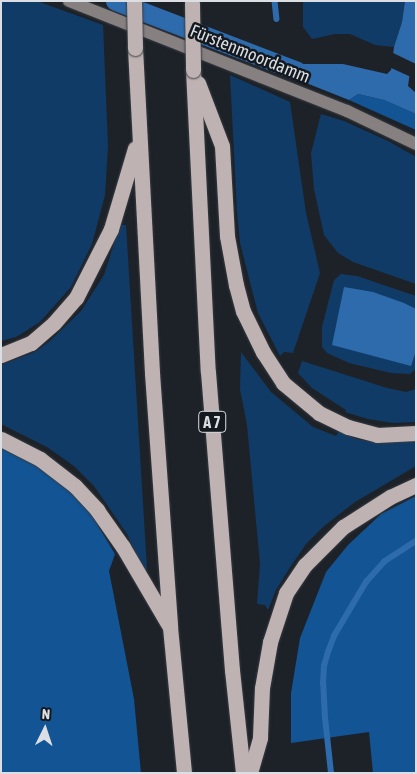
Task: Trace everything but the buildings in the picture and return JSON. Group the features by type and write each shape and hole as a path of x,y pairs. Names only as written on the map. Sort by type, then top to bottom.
{"highway":[{"path":"134,1 138,136 170,627 184,773"},
{"name":"A 7","path":"192,2 193,70 208,372 242,773"},
{"path":"193,70 222,146 227,236 236,285 243,311 263,352 284,383 319,413 348,427 377,435 416,433"},
{"path":"1,355 31,343 54,323 76,298 111,229 138,136"},
{"path":"1,439 40,459 75,486 97,510 123,547 170,627"},
{"path":"250,773 260,737 262,688 270,642 286,593 305,565 343,527 390,497 416,485"}],"main road":[{"name":"Fürstenmoordamm","path":"69,1 347,111 416,144"}],"shaded area":[{"path":"1,1 37,1 103,25 108,146 105,195 92,244 71,287 40,322 16,337 1,341"},
{"path":"303,1 405,1 402,22 394,47 375,45 350,34 335,34 312,39 303,27"},
{"path":"405,1 416,1 416,61 410,72 408,86 416,93 416,114 384,100 358,94 349,100 271,69 277,56 298,64 343,64 387,74 391,70 394,47 402,22"},
{"path":"230,75 290,102 306,213 320,273 293,353 284,352 280,356 258,313 240,243"},
{"path":"358,94 384,100 416,114 416,130 349,100"},
{"path":"321,114 344,121 390,142 416,157 416,284 353,262 338,253 324,235 314,189 311,153"},
{"path":"120,225 126,225 147,569 143,571 127,534 94,486 74,466 47,447 1,424 1,365 35,352 50,341 81,311 104,275"},
{"path":"341,274 357,276 416,296 416,369 410,374 391,373 349,363 327,353 322,347 322,327 334,280"},
{"path":"344,287 373,292 416,309 416,351 411,366 332,345"},
{"path":"241,352 271,392 313,427 336,436 339,431 356,439 381,443 416,441 416,466 355,502 324,526 306,544 291,566 276,590 268,610 265,605 257,604 260,564 247,425 240,389"},
{"path":"302,361 387,388 406,392 416,389 416,422 393,423 368,419 345,412 346,410 312,388 298,373"},
{"path":"1,447 23,456 54,476 88,509 115,554 109,571 134,699 141,773 1,773"},
{"path":"416,496 416,773 373,773 369,732 291,743 291,693 300,638 326,572 348,545 381,514"}],"pier":[{"path":"391,52 416,64 411,77 389,67"}],"waterway":[{"path":"115,1 297,71"},
{"path":"275,1 277,19"},
{"path":"331,773 323,684 324,666 328,652 334,636 366,582 385,561 416,541"}]}
